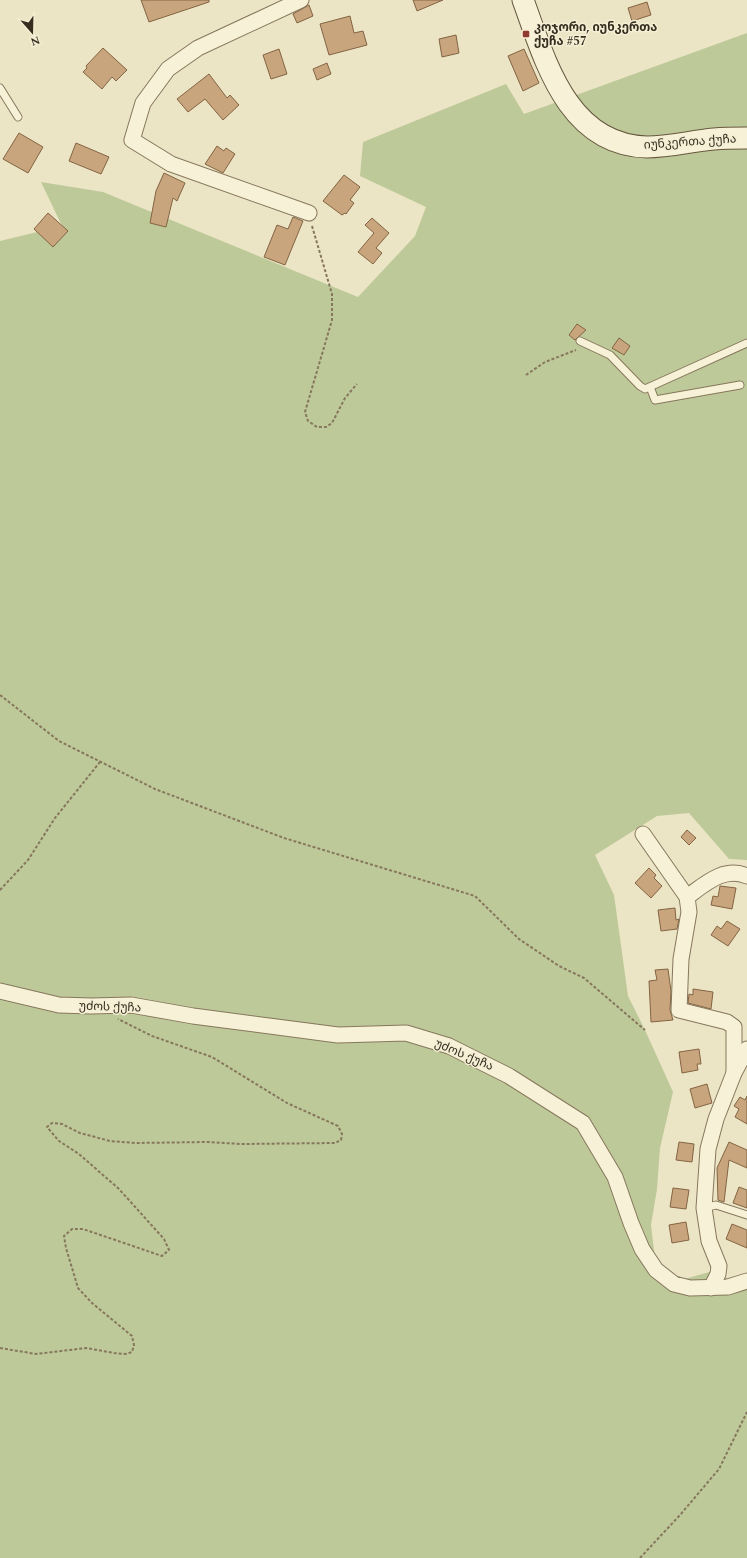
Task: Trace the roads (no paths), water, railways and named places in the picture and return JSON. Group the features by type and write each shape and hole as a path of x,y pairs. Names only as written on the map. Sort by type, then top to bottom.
{"main road":[{"name":"იუნკერთა ქუჩა","path":"522,0 552,77 562,95 584,122 600,132 615,140 646,146 667,146 714,139 747,138"}],"street":[{"path":"301,0 198,48 168,70 143,103 132,140 170,164 309,213"},
{"path":"643,834 687,897 689,912 681,959 679,1010 720,1020 734,1027 734,1073"},
{"path":"687,897 724,874 738,872 747,876"},
{"name":"უძოს ქუჩა","path":"0,991 59,1005 132,1005 193,1016 338,1035 406,1033 449,1046 509,1076 583,1123 615,1177 630,1224 642,1249 656,1270 674,1284 690,1288 728,1286 747,1280"},
{"path":"711,1288 718,1274 719,1266 709,1241 704,1208 708,1148 716,1119 734,1073 747,1049"}],"lane":[{"path":"0,88 18,117"},
{"path":"580,342 610,356 642,388 650,387 747,344"},
{"path":"650,387 655,400 740,385"},
{"path":"704,1208 716,1205 747,1215"}],"place":[{"name":"კოჯორი, იუნკერთა ქუჩა #57","path":"526,34"}]}
